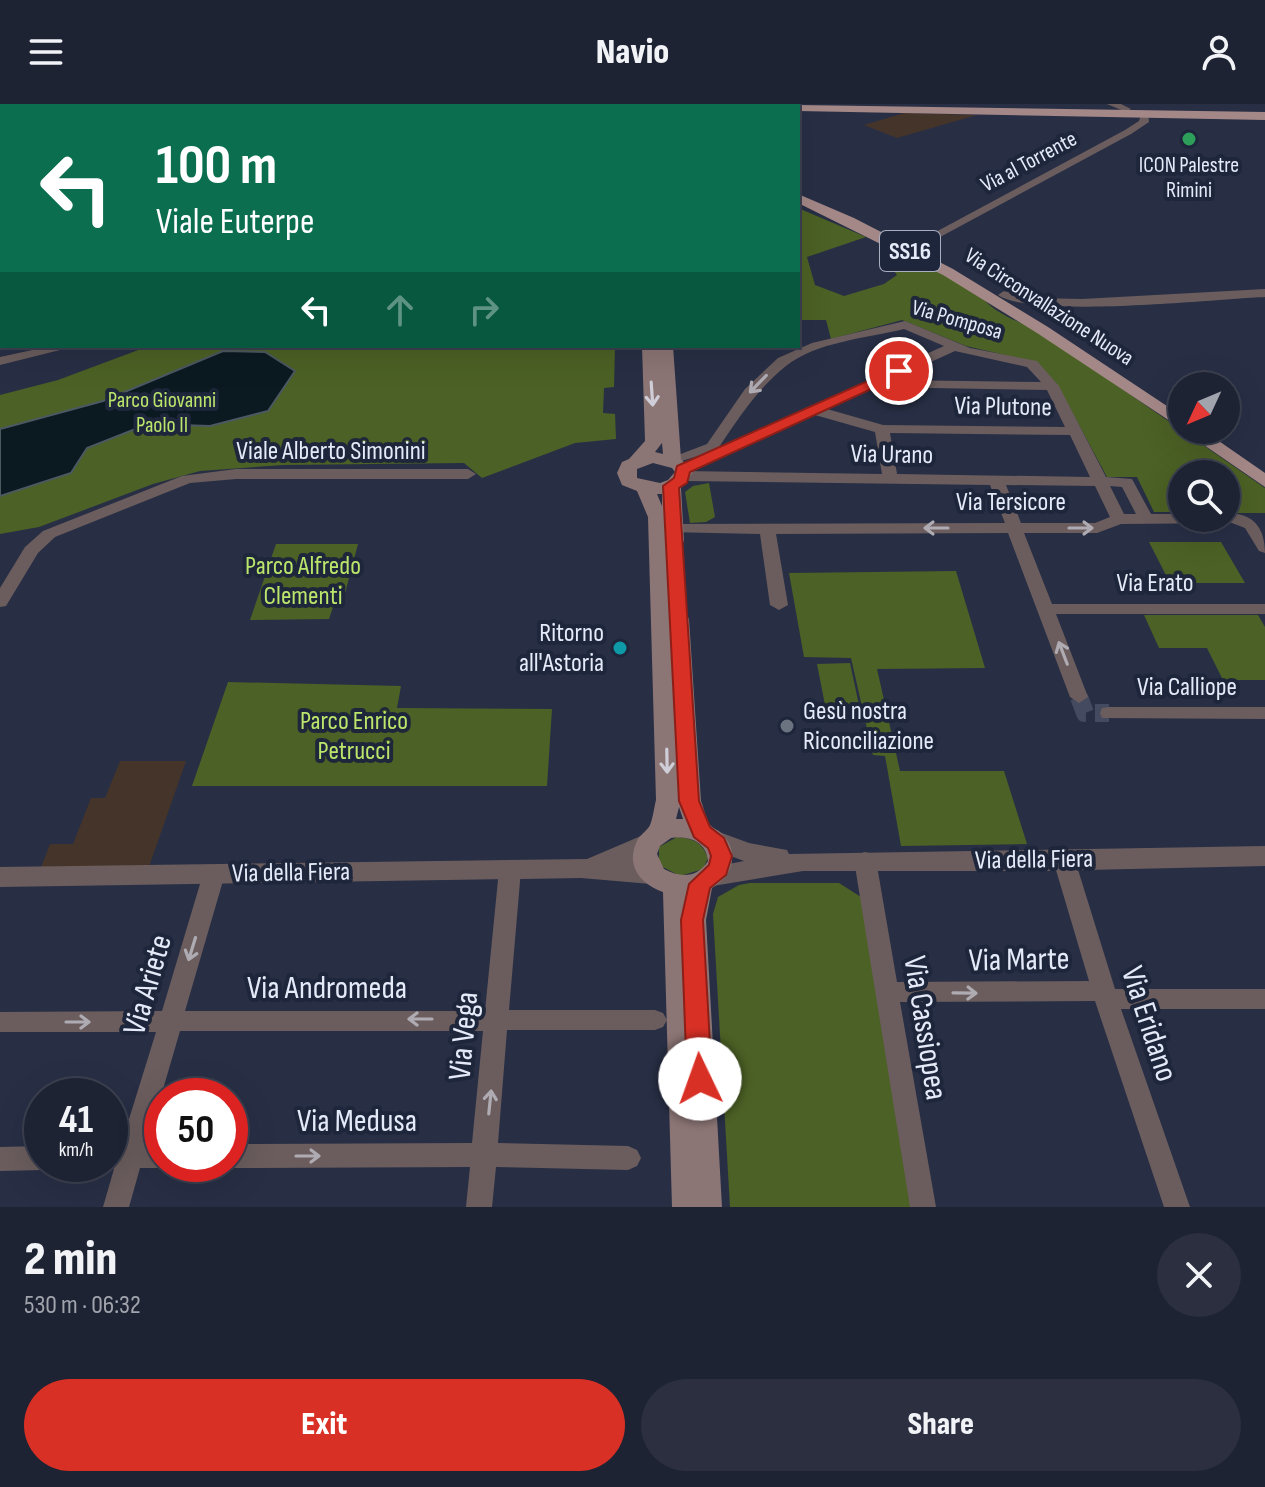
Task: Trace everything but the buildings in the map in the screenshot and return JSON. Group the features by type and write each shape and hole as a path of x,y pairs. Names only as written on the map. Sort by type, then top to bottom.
{"main road":[{"path":"467,104 477,104"},
{"path":"805,104 1147,109"},
{"path":"800,108 1147,109 1265,114"},
{"name":"Via Circonvallazione Nuova","path":"800,196 917,247 1036,312 1168,405"},
{"name":"Via Circonvallazione Nuova","path":"800,196 1036,312 1168,413"},
{"path":"650,348 654,442 629,466 626,473 629,481 645,488 658,517 668,800 644,862 685,880"},
{"path":"665,348 677,473 673,529 689,801 706,835 722,856 685,880"},
{"path":"1211,444 1265,481"},
{"path":"1224,444 1265,472"},
{"path":"638,460 652,457 677,473"},
{"path":"645,488 677,473"},
{"path":"654,838 678,828 706,835"},
{"path":"685,880 688,1207"},
{"path":"685,880 692,920 706,1207"}],"street":[{"path":"1112,104 1126,109"},
{"name":"Via al Torrente","path":"925,241 1128,132 1144,122 1147,109"},
{"name":"Via Pomposa","path":"1004,295 1036,312 1082,303 1265,293"},
{"name":"Via Pomposa","path":"677,473 712,447 762,378 783,361 831,342 905,325 986,356 1032,364 1052,386 1119,519"},
{"name":"Via Pomposa","path":"800,342 831,342"},
{"path":"677,473 955,346"},
{"path":"3,349 25,348"},
{"path":"872,384 1052,386"},
{"name":"Via Plutone","path":"814,410 882,429 1076,431"},
{"path":"882,429 890,479"},
{"name":"Via Urano","path":"677,473 1101,482"},
{"name":"Viale Alberto Simonini","path":"0,602 31,550 49,534 187,479 236,474 468,474"},
{"path":"996,480 1079,697"},
{"path":"1101,482 1127,482 1146,519"},
{"name":"Via Tersicore","path":"673,529 1097,528 1119,519 1234,518 1251,525 1265,548"},
{"path":"767,528 779,605"},
{"name":"Via Erato","path":"1046,609 1265,609"},
{"name":"Via Calliope","path":"1109,713 1265,713"},
{"name":"Via della Fiera","path":"706,835 746,852 803,861"},
{"name":"Via della Fiera","path":"581,868 623,856 654,838"},
{"name":"Via della Fiera","path":"0,877 581,868 685,880 803,861 1265,856"},
{"name":"Via Cassiopea","path":"865,860 923,1207"},
{"name":"Via Eridano","path":"1064,860 1105,995 1177,1207"},
{"name":"Via Vega","path":"479,1207 510,870"},
{"name":"Via Ariete","path":"128,1138 171,1021 214,874"},
{"name":"Via Marte","path":"887,992 1265,999"},
{"name":"Via Andromeda","path":"0,1022 655,1020"},
{"name":"Via Medusa","path":"248,1156 628,1158"},
{"path":"0,1159 24,1158"},
{"name":"Via Ariete","path":"116,1207 118,1182"}],"shaded area":[{"path":"904,113 977,115 897,138 864,125"},
{"path":"223,351 265,352 295,371 268,411 210,426 148,424 87,448 71,473 0,496 0,429 103,401"},
{"path":"120,761 186,761 149,867 41,867 50,844 73,844 91,798 105,798"}],"green space":[{"path":"800,209 866,237 807,257 815,285 844,296 884,284 897,275 889,264 903,258 915,258 979,294 1004,315 1034,328 1168,421 1168,444 1201,444 1225,460 1168,460 1168,512 1154,512 1137,477 1107,477 1058,386 1035,362 966,346 902,320 831,339 826,320 800,320"},
{"name":"Parco Giovanni Paolo II","path":"615,348 614,387 604,388 603,413 615,414 616,439 575,443 482,478 464,463 283,465 200,471 153,484 39,527 0,534 0,395 58,380 141,349"},
{"path":"1240,471 1265,488 1265,513 1240,513"},
{"path":"709,483 715,517 706,522 690,523 685,492 693,486"},
{"path":"1149,542 1221,542 1245,583 1170,583"},
{"name":"Parco Alfredo Clementi","path":"276,544 358,544 343,601 335,601 329,619 250,620"},
{"path":"956,571 985,668 877,669 900,771 1004,771 1027,844 901,846 885,756 873,755 851,658 804,657 789,573"},
{"path":"1144,615 1258,615 1265,627 1265,680 1223,680 1207,648 1159,648"},
{"path":"850,663 859,705 825,705 817,664"},
{"name":"Parco Enrico Petrucci","path":"228,682 401,686 397,708 552,709 547,786 192,786"},
{"path":"677,837 693,840 703,848 708,858 703,869 680,876 659,865 659,847"},
{"path":"839,883 861,897 913,1207 730,1207 713,914 718,897 739,885"}],"tunnel":[{"path":"1079,697 1085,713 1109,713"}],"place":[{"name":"ICON Palestre Rimini","path":"1189,139"},
{"name":"Ritorno all'Astoria","path":"620,648"},
{"name":"Gesù nostra Riconciliazione","path":"787,726"}],"route":[{"path":"700,1079 692,920 700,884 719,869 722,856 717,844 701,832 689,801 671,486 681,480 683,470 700,461 899,371"}]}
